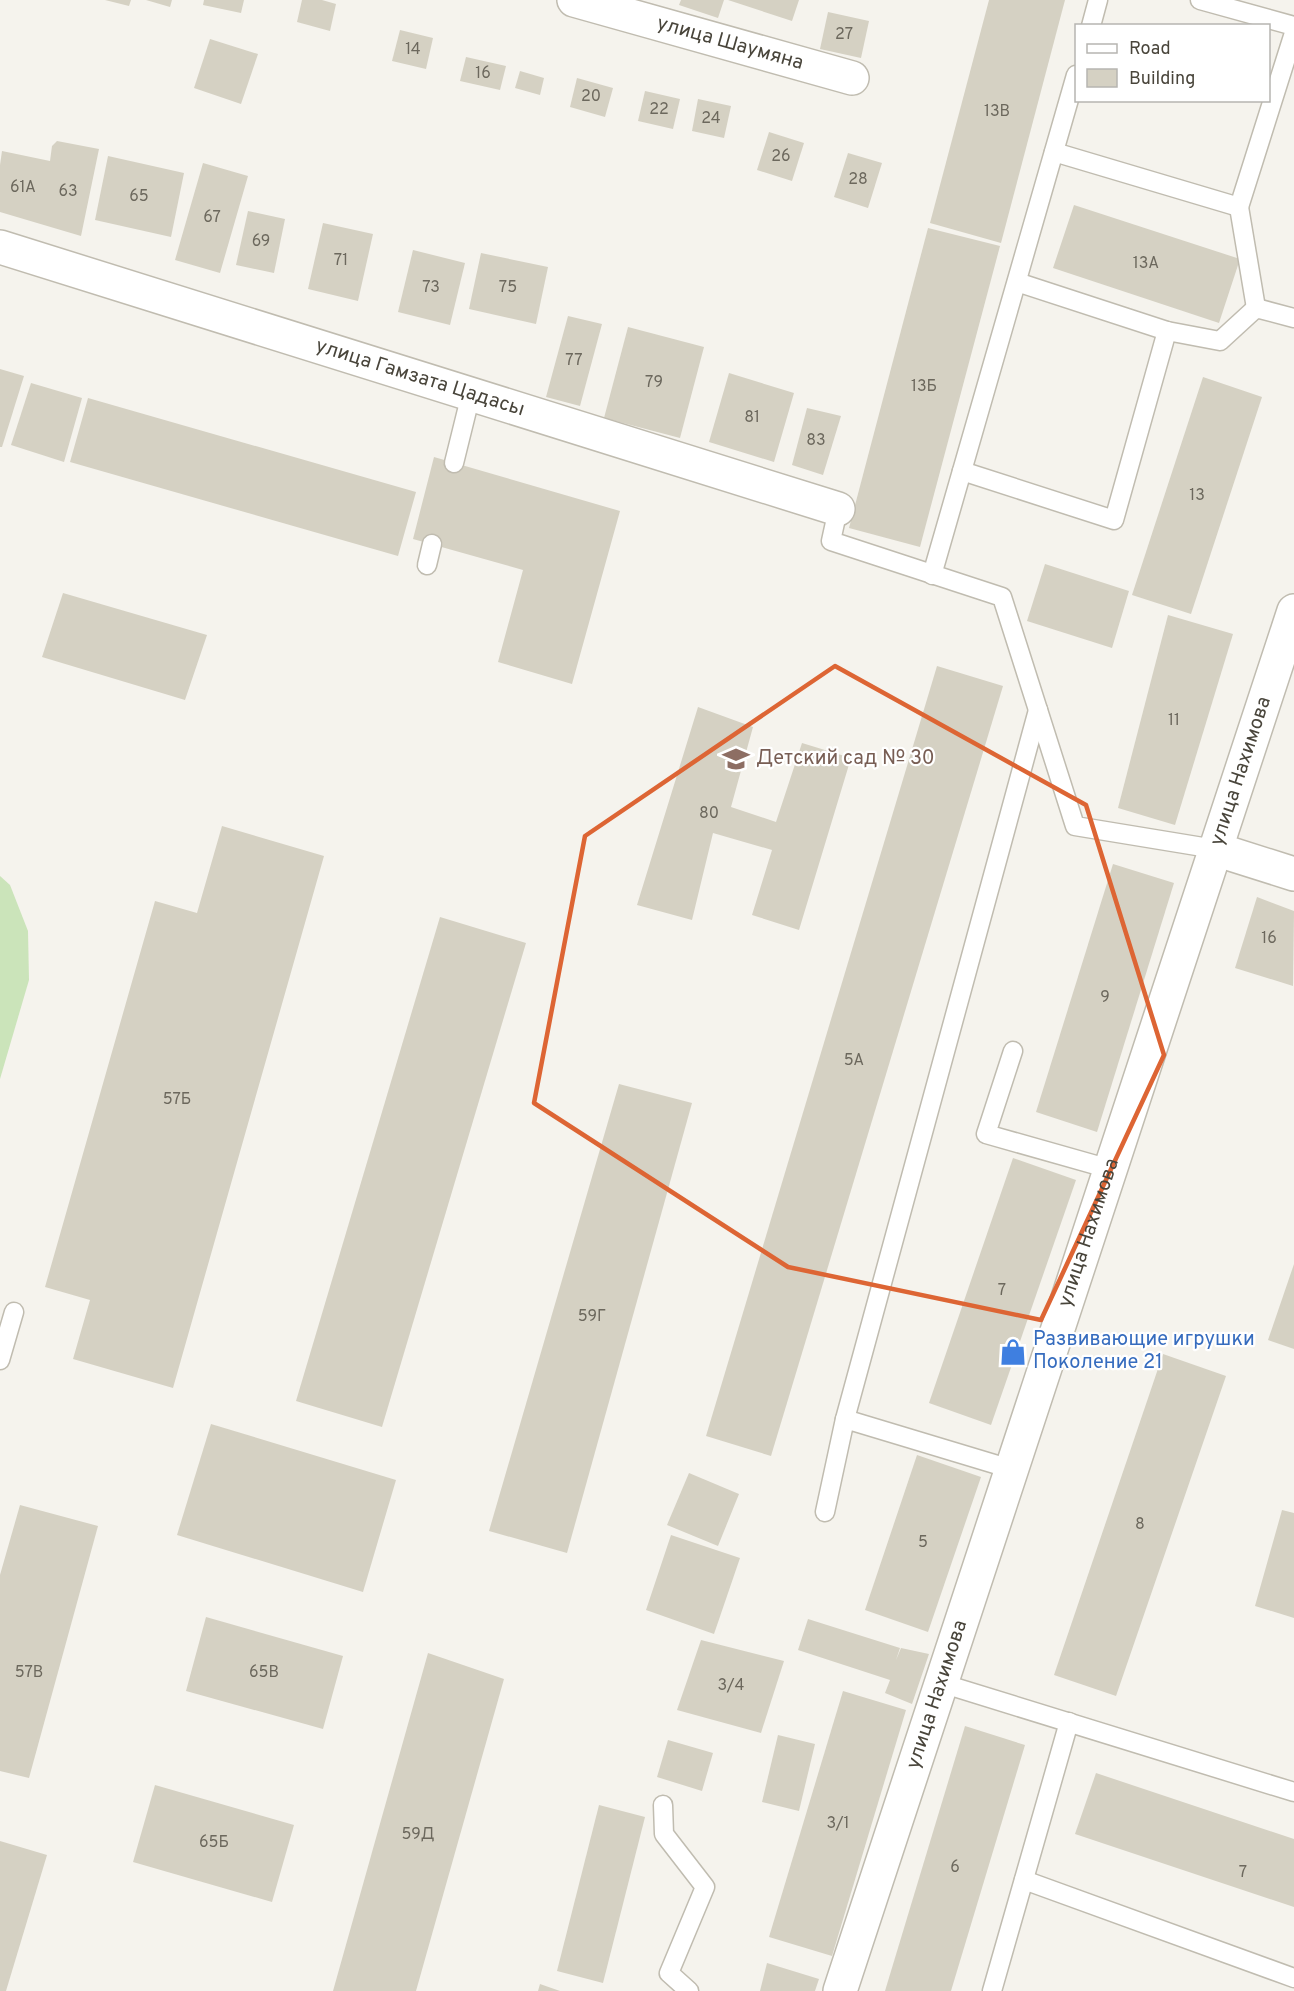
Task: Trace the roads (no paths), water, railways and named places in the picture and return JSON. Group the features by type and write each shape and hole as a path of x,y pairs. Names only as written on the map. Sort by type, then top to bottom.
{"street":[{"name":"улица Шаумяна","path":"574,0 852,78"},
{"name":"улица Гамзата Цадасы","path":"0,247 838,509"},
{"name":"улица Нахимова","path":"840,1991 1294,611"},
{"path":"1215,849 1294,874"}],"lane":[{"path":"1092,24 1098,0"},
{"path":"1200,0 1294,26"},
{"path":"1256,308 1239,207 1294,33"},
{"path":"932,575 1075,82"},
{"path":"1054,152 1239,207"},
{"path":"1017,282 1167,331 1220,341 1256,308"},
{"path":"1256,308 1294,318"},
{"path":"962,471 1114,520 1167,331"},
{"path":"454,463 471,394"},
{"path":"838,509 831,541 1002,597 1075,826 1215,849"},
{"path":"427,565 432,544"},
{"path":"825,1512 845,1419 1038,710"},
{"path":"1013,1051 986,1134 1110,1169"},
{"path":"0,1360 14,1312"},
{"path":"845,1419 1011,1469"},
{"path":"941,1683 1294,1792"},
{"path":"992,1991 1069,1722"},
{"path":"663,1805 664,1834 705,1887 669,1973 689,1991"},
{"path":"1024,1880 1294,1978"}],"place":[{"name":"Детский сад № 30","path":"736,759"},
{"name":"Развивающие игрушки Поколение 21","path":"1013,1352"}]}
